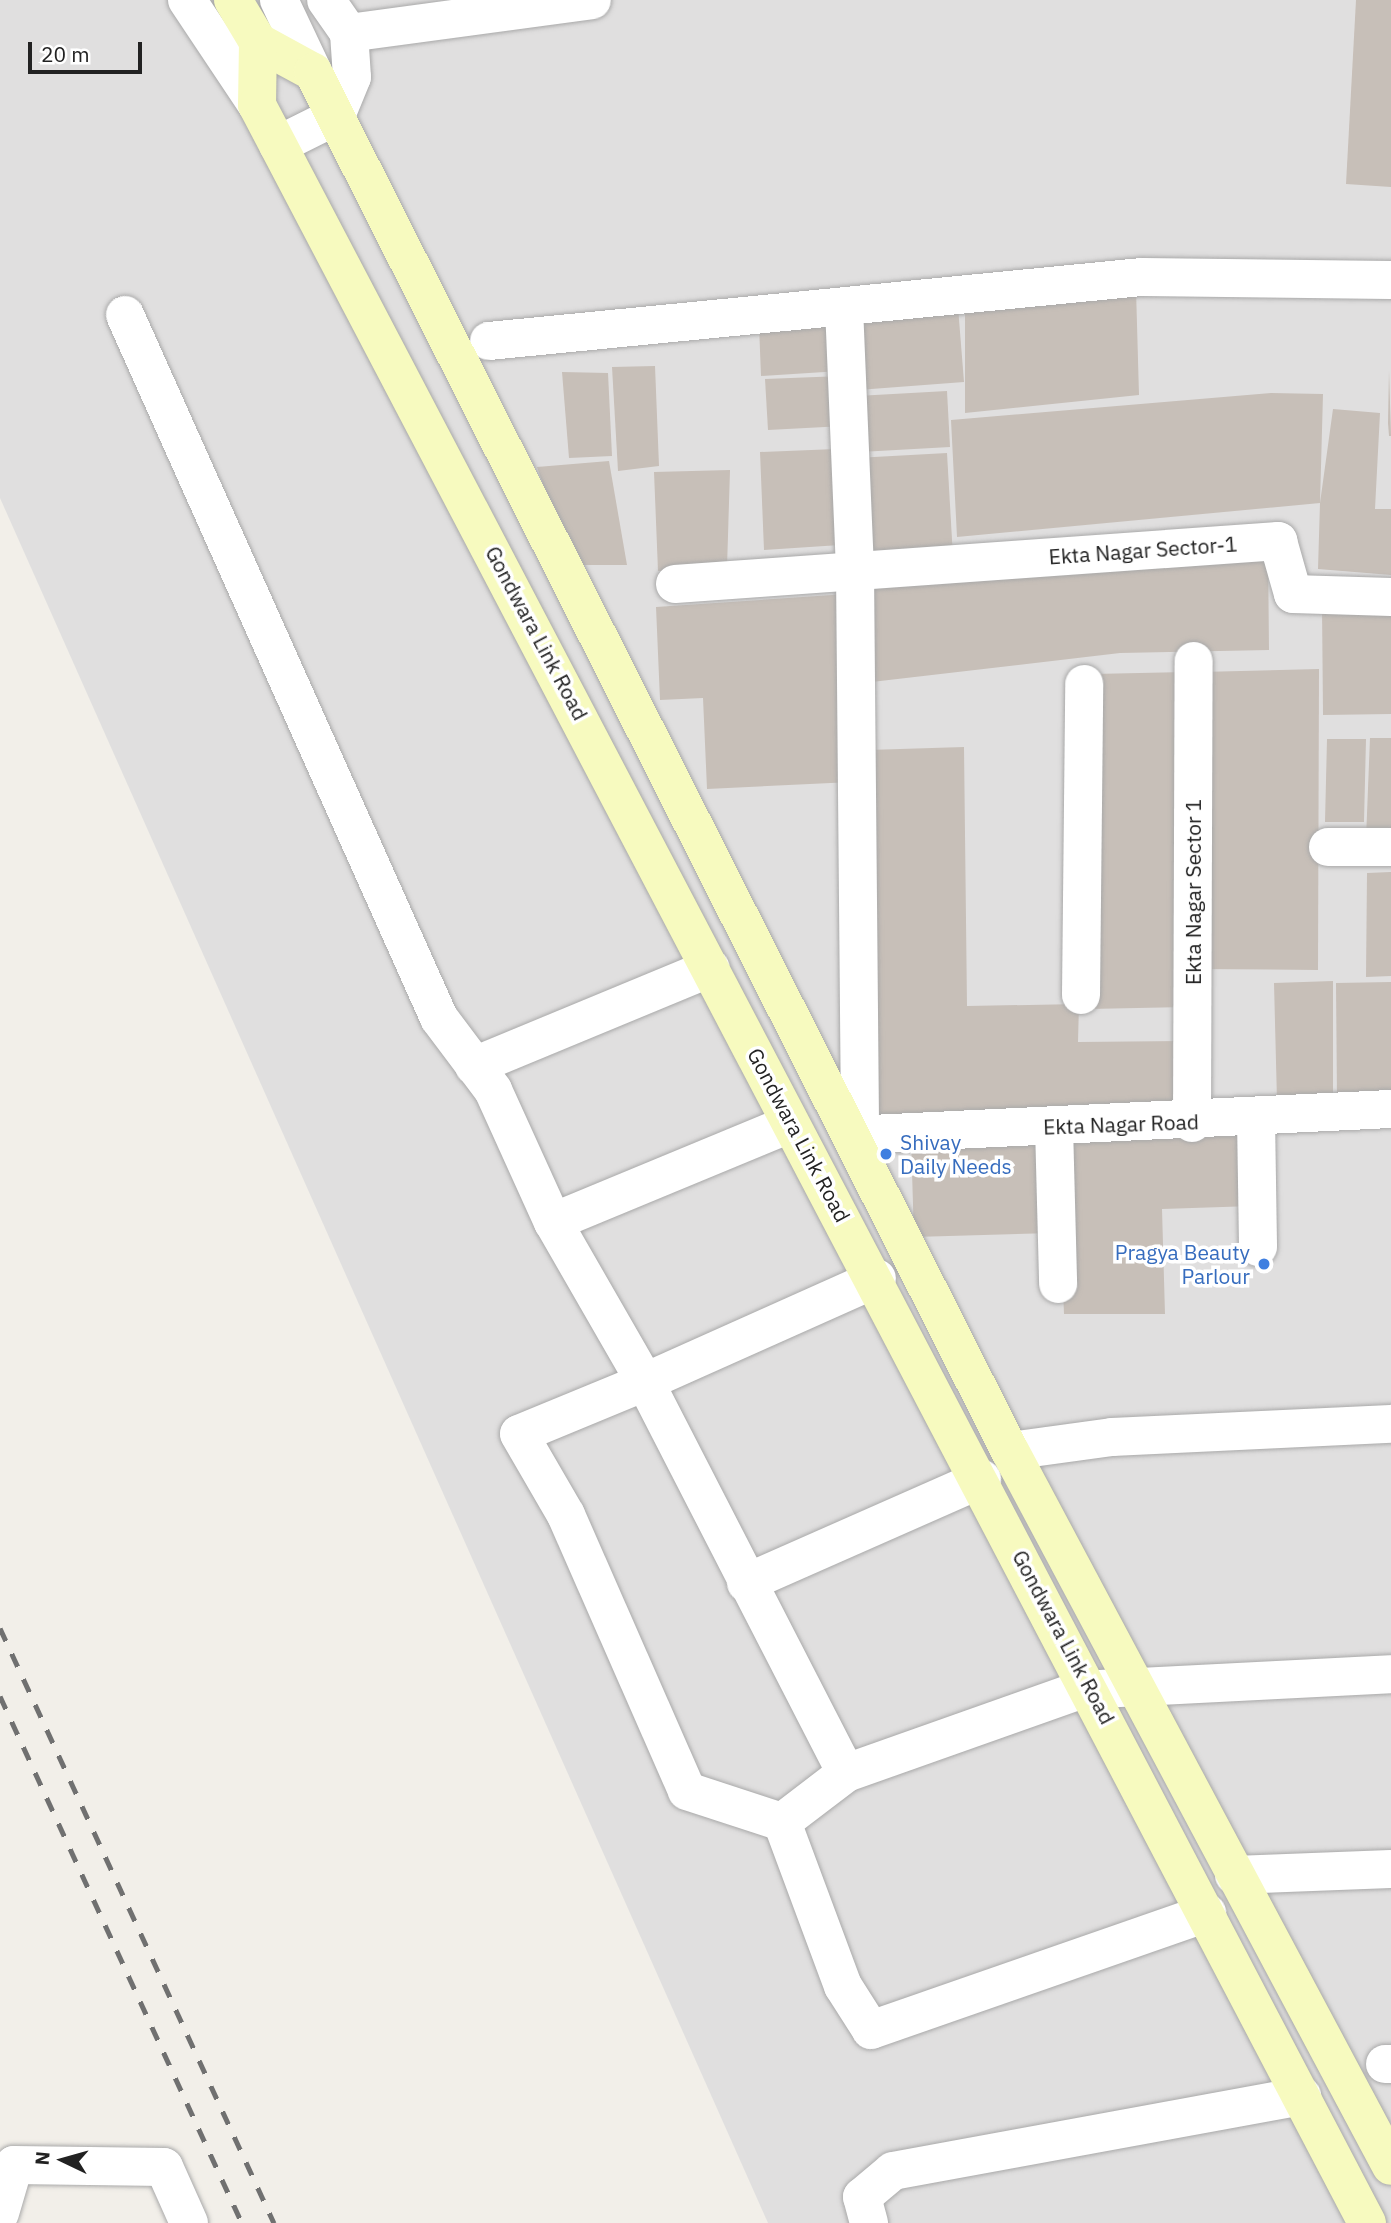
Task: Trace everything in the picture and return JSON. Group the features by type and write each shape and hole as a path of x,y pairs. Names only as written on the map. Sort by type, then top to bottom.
{"street":[{"path":"187,0 257,105"},
{"path":"233,0 258,42 313,72"},
{"path":"279,0 313,72 855,1126 1010,1451 1391,2166"},
{"path":"278,145 336,116 352,78 349,33 326,0"},
{"path":"349,33 592,0"},
{"name":"Gondwara Link Road","path":"258,42 257,105 711,968 790,1124 877,1278 1367,2223"},
{"path":"489,341 1142,277 1391,280"},
{"path":"844,307 855,571 855,1126"},
{"path":"125,315 439,1018 493,1090 553,1222 645,1382 846,1773"},
{"name":"Ekta Nagar Sector-1","path":"675,584 1278,541 1293,594 1391,597"},
{"name":"Ekta Nagar Sector 1","path":"1192,1123 1194,661"},
{"path":"1081,995 1084,684"},
{"path":"1328,847 1391,847"},
{"path":"474,1066 711,968"},
{"name":"Ekta Nagar Road","path":"855,1126 1192,1123 1391,1109"},
{"path":"1256,1118 1258,1247"},
{"path":"553,1222 790,1124"},
{"path":"1054,1126 1058,1284"},
{"path":"782,1822 687,1791 566,1515 519,1434 645,1382 877,1278"},
{"path":"1010,1451 1112,1437 1391,1424"},
{"path":"746,1583 982,1479"},
{"path":"782,1822 846,1773 1092,1691 1137,1685 1391,1674"},
{"path":"782,1822 843,1986 871,2030 1208,1913"},
{"path":"1234,1875 1391,1869"},
{"path":"869,2223 862,2197 893,2171 1302,2096"},
{"path":"0,2213 14,2165 164,2167 189,2223"}],"shaded area":[{"path":"0,0 1391,0 1391,2223 768,2223 0,498"}],"building":[{"path":"1356,0 1391,0 1391,187 1346,184"},
{"path":"1136,289 1139,395 965,413 965,307"},
{"path":"958,307 964,382 858,390 852,315"},
{"path":"837,320 840,371 761,376 759,325"},
{"path":"655,366 659,466 618,471 612,367"},
{"path":"1389,370 1391,436 1388,423"},
{"path":"562,372 608,373 612,456 569,458"},
{"path":"842,376 844,426 768,430 765,379"},
{"path":"947,391 950,447 860,452 857,396"},
{"path":"1271,393 1323,394 1320,503 957,537 951,420"},
{"path":"1333,409 1380,413 1375,509 1391,509 1391,575 1318,569 1320,503"},
{"path":"836,449 840,545 764,550 760,452"},
{"path":"947,453 953,557 862,562 856,458"},
{"path":"609,461 627,565 571,565 537,467"},
{"path":"730,470 727,568 658,571 654,472"},
{"path":"1268,551 1269,650 1120,653 863,683 861,570"},
{"path":"847,594 852,782 707,789 703,698 660,700 656,607"},
{"path":"1322,606 1391,606 1391,714 1323,715"},
{"path":"1319,669 1318,970 1197,969 1200,672"},
{"path":"1186,672 1186,1007 1089,1009 1093,674"},
{"path":"1370,738 1391,738 1391,839 1366,839"},
{"path":"1327,739 1366,739 1364,822 1325,822"},
{"path":"964,747 967,1006 1079,1004 1078,1042 1182,1041 1183,1117 872,1126 868,750"},
{"path":"1391,872 1391,976 1366,977 1367,873"},
{"path":"1333,981 1333,1098 1277,1101 1274,983"},
{"path":"1391,982 1391,1098 1337,1099 1336,983"},
{"path":"1251,1129 1253,1206 1162,1209 1165,1314 1064,1314 1057,1136"},
{"path":"1050,1136 1052,1233 914,1237 911,1139"}],"railway":[{"path":"0,1628 274,2223"},
{"path":"0,1696 242,2223"}],"place":[{"name":"Shivay Daily Needs","path":"886,1154"},
{"name":"Pragya Beauty Parlour","path":"1264,1264"}]}
